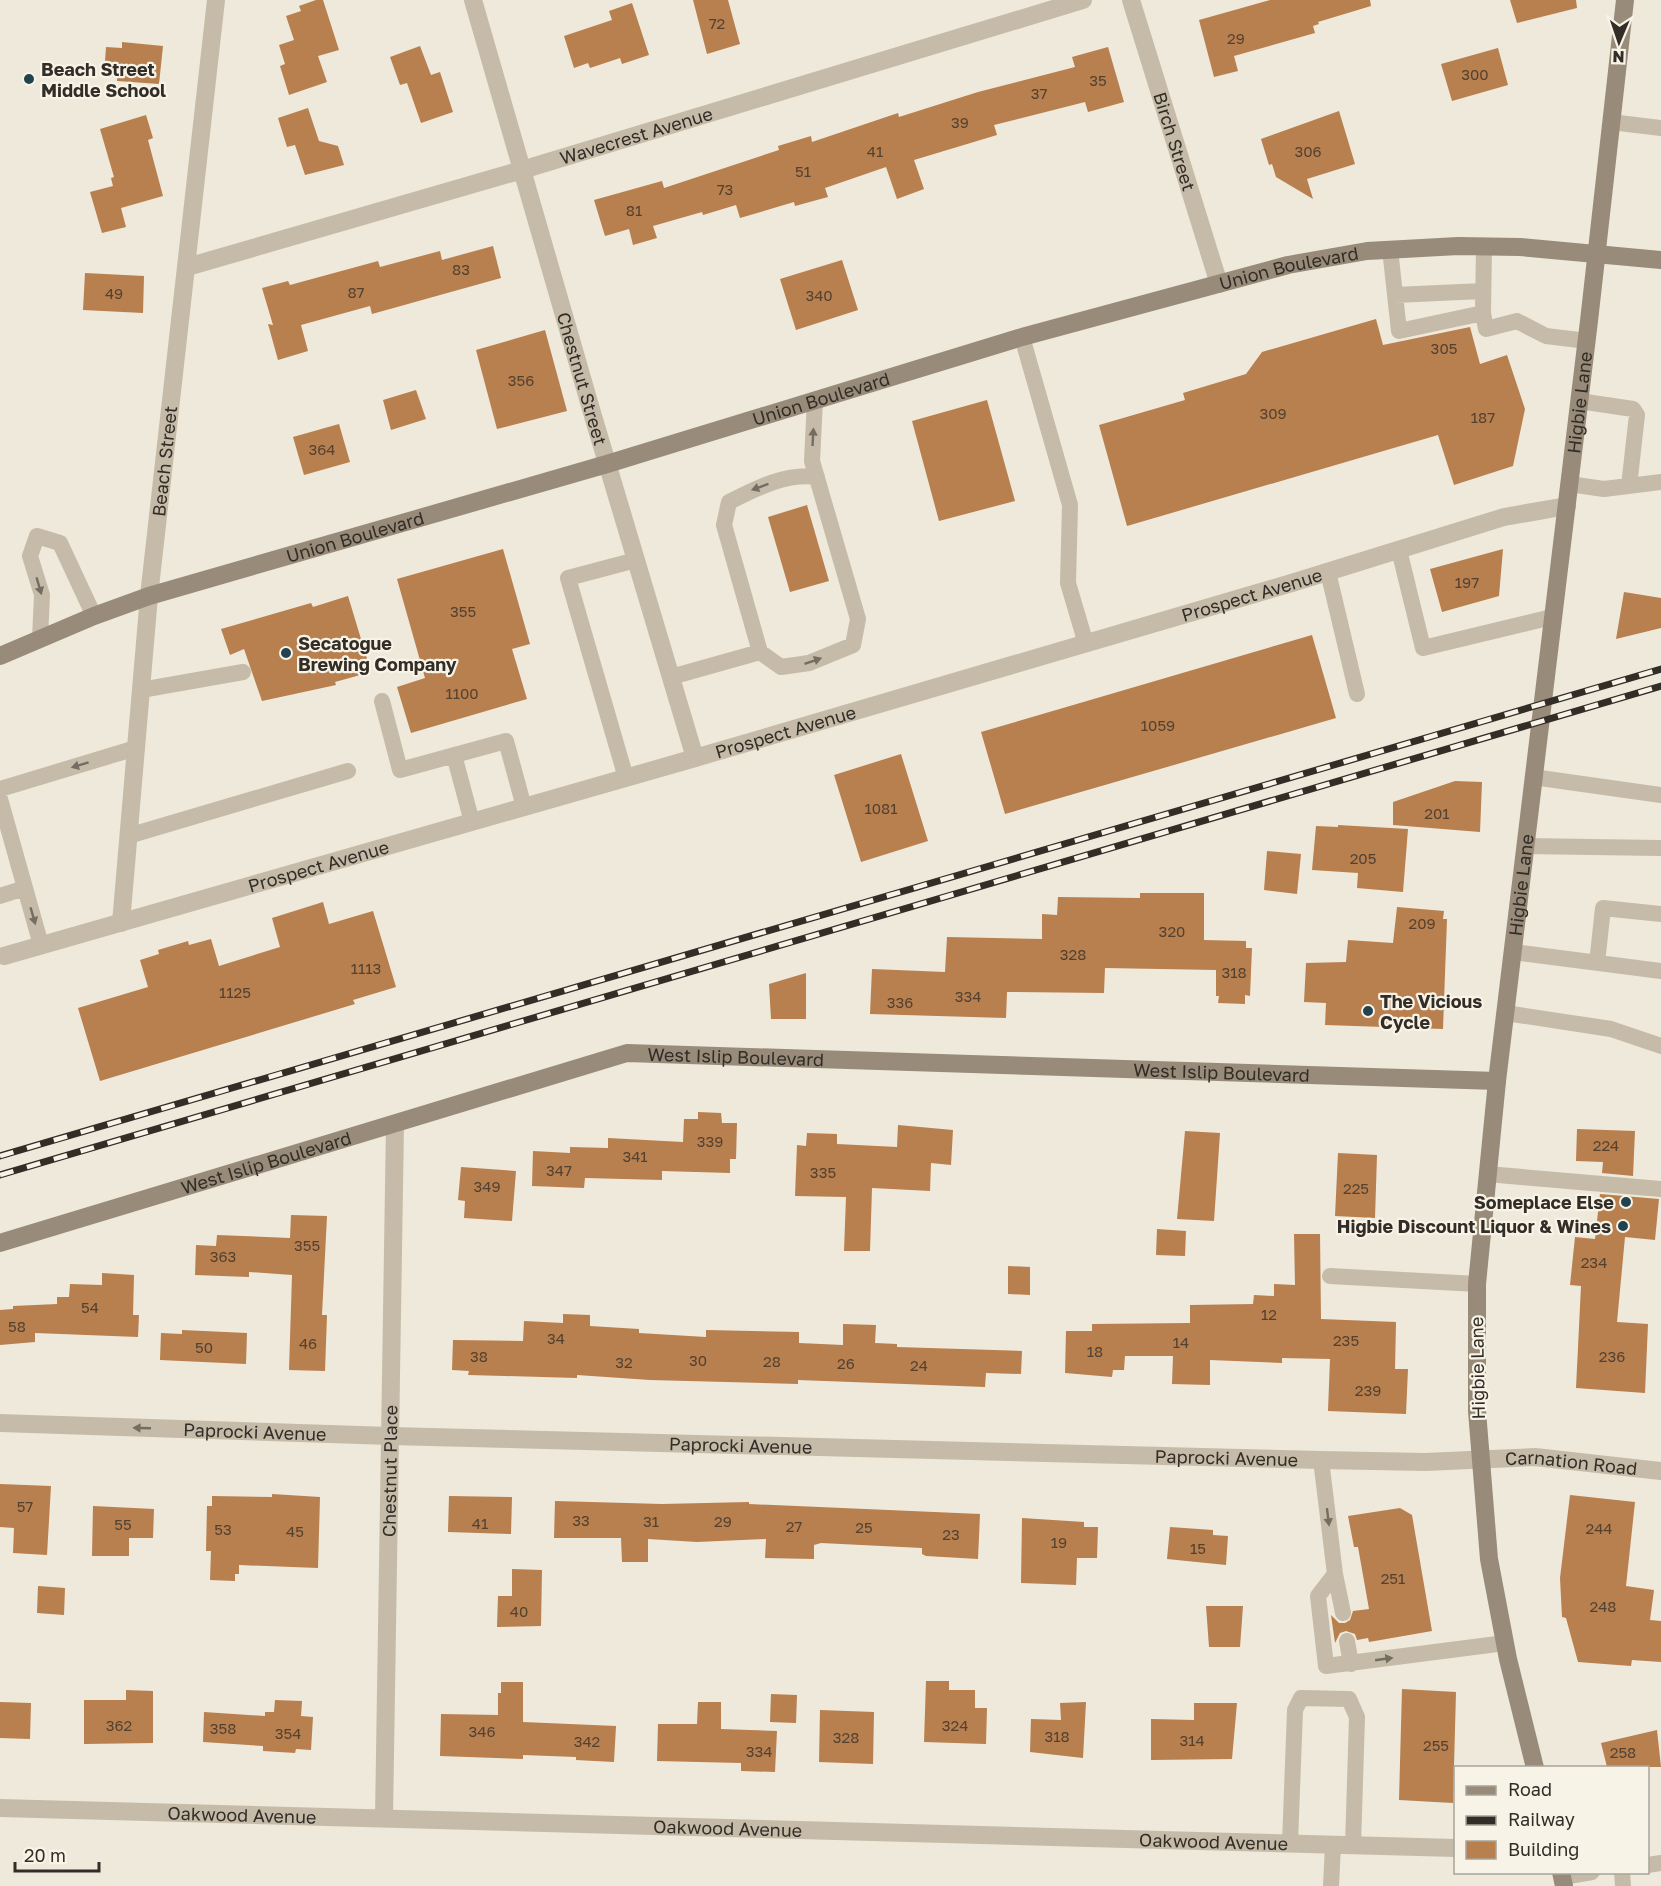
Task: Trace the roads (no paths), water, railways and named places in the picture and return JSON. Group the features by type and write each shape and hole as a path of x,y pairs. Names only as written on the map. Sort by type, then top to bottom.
{"main road":[{"name":"Higbie Lane","path":"1535,1766 1505,1643 1489,1559 1477,1400 1477,1284 1497,1081 1587,341 1625,0"},
{"name":"Union Boulevard","path":"0,656 94,616 149,596 607,464 1022,337 1307,261 1390,249 1484,246 1661,260"},
{"name":"West Islip Boulevard","path":"0,1243 627,1053 1497,1081"}],"street":[{"name":"Beach Street","path":"121,923 149,596 216,0"},
{"name":"Chestnut Street","path":"473,0 607,464 695,758"},
{"name":"Wavecrest Avenue","path":"187,267 522,171 1083,0"},
{"name":"Birch Street","path":"1131,0 1219,284"},
{"name":"Prospect Avenue","path":"4,956 1086,644 1504,517 1567,506"},
{"name":"Chestnut Place","path":"384,1817 395,1124"},
{"name":"Paprocki Avenue","path":"0,1423 390,1436 1321,1460 1425,1462 1481,1460"},
{"name":"Carnation Road","path":"1481,1460 1535,1457 1661,1471"},
{"name":"Oakwood Avenue","path":"0,1808 1454,1848"}],"lane":[{"path":"1611,122 1661,128"},
{"path":"1484,246 1483,313 1486,330 1516,321 1546,336 1587,341"},
{"path":"1390,249 1400,331 1483,313"},
{"path":"1395,295 1483,291"},
{"path":"1022,337 1070,505 1068,583 1086,644"},
{"path":"815,400 812,461 817,477 858,619 853,645 809,663 781,667 760,652 724,525 729,502 757,487 799,475 817,477"},
{"path":"1579,401 1633,410 1637,415 1629,486"},
{"path":"1569,484 1604,489 1661,482"},
{"path":"40,638 42,595 30,556 37,536 60,543 94,616"},
{"path":"1399,550 1423,648 1552,617"},
{"path":"626,778 568,579 636,560"},
{"path":"1328,572 1357,694"},
{"path":"671,676 760,652"},
{"path":"141,690 243,672"},
{"path":"382,701 399,770 506,741 524,807"},
{"path":"0,789 136,748"},
{"path":"454,755 472,822"},
{"path":"128,836 348,771"},
{"path":"1533,777 1661,795"},
{"path":"0,799 41,945"},
{"path":"1525,846 1661,848"},
{"path":"0,896 25,888"},
{"path":"1597,963 1604,908 1661,914"},
{"path":"1513,952 1661,971"},
{"path":"1506,1013 1611,1029 1661,1046"},
{"path":"1487,1174 1661,1189"},
{"path":"1330,1276 1477,1284"},
{"path":"1321,1460 1335,1574 1343,1613"},
{"path":"1335,1574 1318,1596 1326,1666 1505,1643"},
{"path":"1347,1641 1351,1664"},
{"path":"1290,1843 1295,1710 1301,1698 1349,1699 1357,1717 1353,1845"},
{"path":"1331,1886 1333,1845"},
{"path":"1563,1878 1582,1874"}],"railway":[{"path":"0,1156 1661,669"},
{"path":"0,1175 1661,686"}],"place":[{"name":"Beach Street Middle School","path":"29,79"},
{"name":"Secatogue Brewing Company","path":"286,653"},
{"name":"The Vicious Cycle","path":"1368,1011"},
{"name":"Someplace Else","path":"1626,1202"},
{"name":"Higbie Discount Liquor & Wines","path":"1623,1226"}]}
